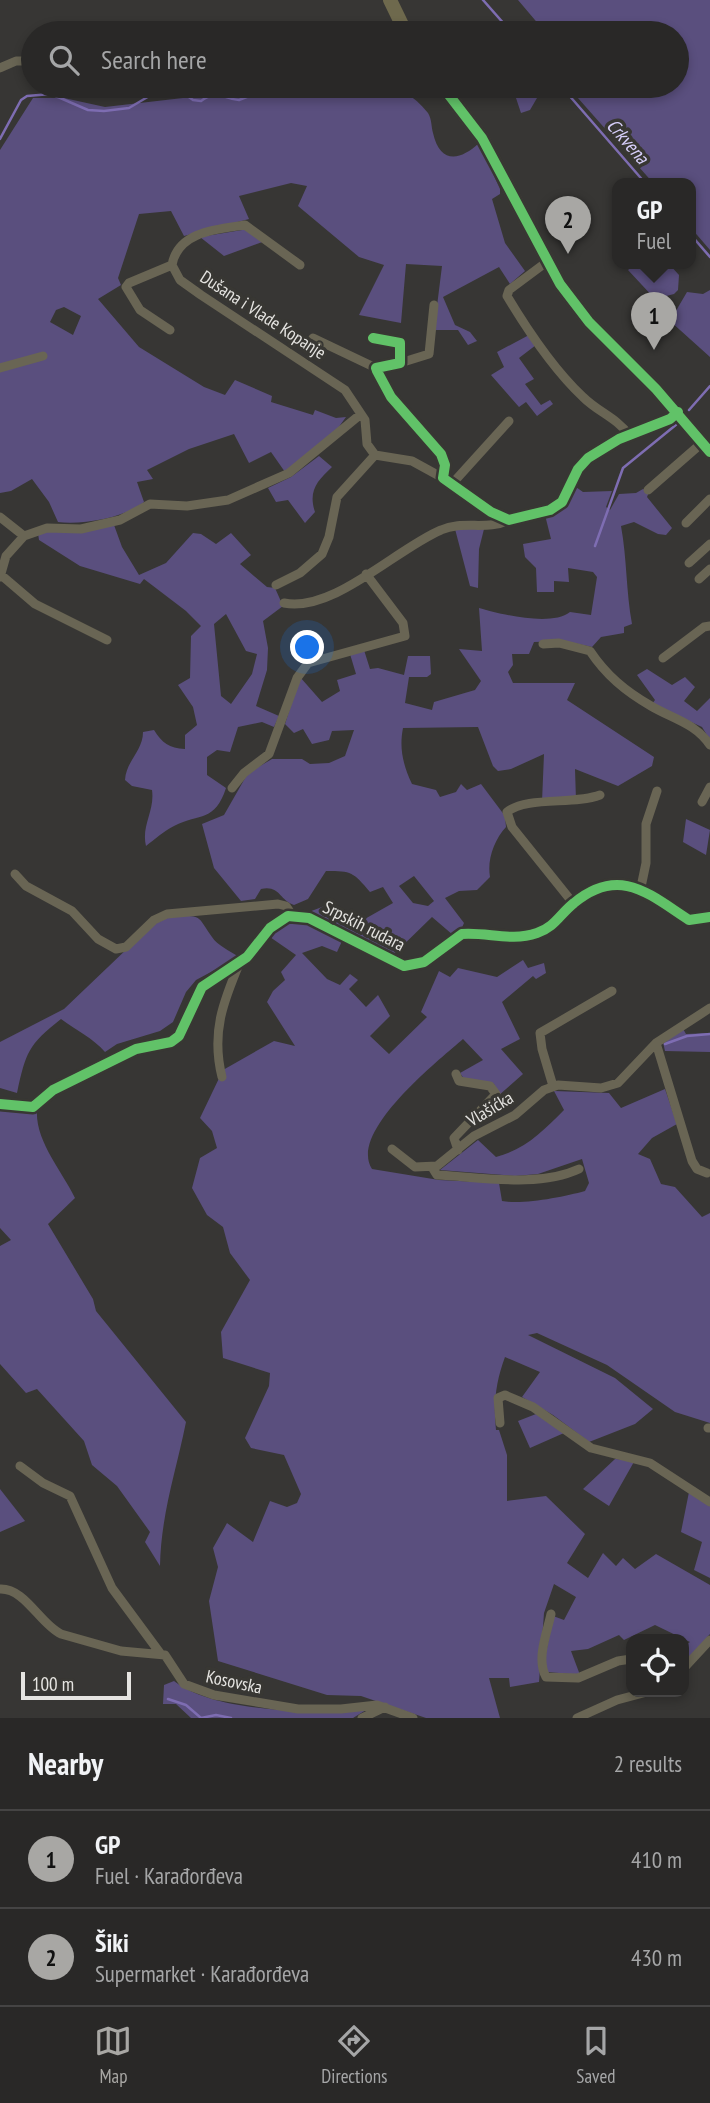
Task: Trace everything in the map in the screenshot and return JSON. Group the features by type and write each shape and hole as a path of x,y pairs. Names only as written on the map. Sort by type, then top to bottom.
{"main road":[{"path":"390,0 400,21"},
{"path":"451,98 482,138 560,284 589,322 678,412 706,447"}],"street":[{"path":"0,68 21,61"},
{"path":"170,330 140,310 127,287 129,283 172,265 179,249 189,237 245,225 300,265"},
{"path":"548,261 509,290 507,296 521,319 575,389 620,423 629,435"},
{"name":"Dušana i Vlade Kopanje","path":"172,265 180,280 337,383 349,394 367,427 367,444 375,455"},
{"path":"434,305 429,354 376,368 391,397 442,454 447,482"},
{"name":"Dušana i Vlade Kopanje","path":"313,338 376,368"},
{"path":"373,338 400,343 400,363"},
{"path":"0,368 43,356"},
{"path":"284,603 299,605 321,601 451,526 495,526 555,508 565,498 584,462 604,447 670,419 678,412"},
{"path":"107,640 35,604 1,576 6,556 23,536 47,528 81,529 120,520 150,504 195,506 243,494 304,463 361,414"},
{"path":"447,482 509,421"},
{"path":"648,490 706,447"},
{"path":"276,585 300,573 322,554 328,542 337,497 375,455 412,461 509,520"},
{"path":"685,523 710,499"},
{"path":"0,517 23,536"},
{"path":"689,563 710,544"},
{"path":"699,579 710,569"},
{"path":"232,788 244,773 269,754 297,678 308,663 405,636 403,623 366,574"},
{"path":"663,658 704,626 710,626"},
{"path":"543,644 559,643 590,651 597,665 627,690 698,729 710,745"},
{"path":"702,802 710,787"},
{"path":"657,791 646,824 646,868 641,887 690,920 710,917"},
{"path":"573,903 512,827 507,812 520,806 587,800 600,795"},
{"name":"Srpskih rudara","path":"15,874 26,886 72,911 98,939 116,949 126,947 154,920 172,912 199,913 278,904 286,906 292,915 309,918 404,966 424,962 462,934 500,938 539,932 556,923 573,903 604,886 641,887"},
{"path":"0,1104 33,1107 53,1090 136,1049 171,1042 179,1036 202,987 252,952 273,924 292,915"},
{"path":"222,1077 217,1055 219,1015 241,960"},
{"path":"611,991 540,1033 553,1086 601,1088 613,1085 627,1076 656,1043 710,1008"},
{"path":"656,1043 692,1161 697,1169 707,1173"},
{"path":"456,1074 459,1081 491,1086 496,1094 454,1138 458,1150"},
{"name":"Vlašićka","path":"432,1167 442,1164 474,1136 510,1119 541,1092 553,1086"},
{"path":"392,1149 415,1167 432,1167 437,1175 553,1177 579,1169"},
{"path":"500,1423 498,1398 505,1395 533,1407 591,1448 650,1463 710,1502"},
{"name":"Kosovska","path":"20,1466 70,1496 112,1588 160,1653 170,1659 184,1684 214,1695 298,1709 341,1709 371,1704 413,1718"},
{"path":"0,1588 15,1592 53,1630 61,1634 121,1651 160,1653"},
{"path":"551,1614 542,1656 546,1677 578,1678 626,1660"},
{"path":"689,1663 710,1640"},
{"path":"577,1718 628,1697"},
{"path":"362,1718 385,1707"}],"shaded area":[{"path":"518,0 710,0 710,250 696,234 696,178 649,178 578,98 689,98 689,21 536,21"},
{"path":"33,98 64,98 105,107 183,98 413,98 428,113 436,143 446,155 458,156 479,143 500,189 500,194 492,199 505,243 525,271 510,284 499,267 443,297 455,325 470,332 477,341 468,345 458,330 434,330 442,266 406,264 401,323 359,315 384,265 359,257 298,206 307,186 291,183 239,196 249,219 184,236 171,211 139,214 118,278 121,285 98,299 139,347 204,387 225,395 235,380 272,396 271,402 313,415 315,410 336,418 346,417 333,435 285,472 271,452 249,463 234,434 189,449 147,470 153,479 137,482 144,502 136,508 103,519 58,522 49,502 32,479 11,491 0,493 0,150","holes":["64,307 81,316 73,335 50,322 56,310"]},
{"path":"516,98 537,98 530,110 521,113"},
{"path":"248,229 265,241 224,256 200,237"},
{"path":"674,269 679,275 678,290 674,294 655,299 628,270"},
{"path":"710,290 710,357 670,321 687,292 703,294"},
{"path":"529,335 536,345 519,358 534,379 525,384 541,405 550,400 553,404 537,416 526,402 519,407 491,375 504,367 497,352"},
{"path":"319,456 332,467 315,487 315,512 305,523 288,500 276,502 268,488 291,477"},
{"path":"573,485 583,492 612,491 606,507 610,510 619,494 636,493 643,489 649,492 647,497 672,528 666,535 634,522 621,526 632,624 624,627 624,633 601,637 592,647 565,641 534,642 529,654 512,654 513,665 508,672 513,683 575,683 567,700 654,757 652,766 618,786 575,769 576,800 542,802 544,754 511,769 498,771 493,766 478,727 403,728 403,756 412,784 436,790 440,797 456,792 461,784 467,790 481,784 505,816 506,827 492,850 490,877 477,890 459,891 445,898 464,923 460,932 453,935 432,917 392,956 306,913 330,904 363,920 393,903 383,887 370,892 351,874 341,871 326,871 308,899 294,905 276,891 267,888 261,889 255,899 241,901 214,868 202,824 224,815 248,773 272,759 302,759 310,764 329,763 345,756 354,730 332,731 329,740 312,744 303,729 294,733 285,724 300,677 322,702 340,691 337,680 356,674 350,654 364,650 370,669 378,668 404,675 408,656 430,656 431,674 427,677 409,677 405,703 432,710 434,702 475,690 481,681 459,649 482,651 479,608 538,619 551,619 570,612 591,615 597,577 593,572 568,568 569,582 554,581 554,592 537,592 536,568 525,557 523,544 551,539 545,515 566,504","holes":["414,876 434,901 428,906 413,903 399,886"]},
{"path":"114,525 122,547 139,575 166,563 193,533 201,534 216,544 231,533 251,555 240,564 267,587 275,588 283,606 263,621 268,648 267,670 256,706 279,716 274,727 262,722 238,727 230,752 217,750 207,757 207,775 226,788 217,806 206,815 170,828 146,846 145,832 152,805 152,790 132,786 125,780 126,773 140,745 143,732 154,730 166,744 185,749 185,735 197,725 193,707 178,685 190,678 191,636 201,626 144,579 140,584 80,566 39,540 38,533","holes":["226,614 246,651 257,654 252,674 231,704 221,696 214,624"]},
{"path":"455,529 484,529 479,549 478,588 470,586"},
{"path":"647,669 672,685 685,677 695,687 684,701 697,711 710,698 710,740 702,727 652,704 655,700 637,675"},
{"path":"686,819 710,830 706,855 683,842"},
{"path":"172,916 198,918 217,943 239,957 196,980 186,992 173,1022 160,1031 117,1044 105,1052 61,1019 41,1036 30,1050 17,1093 0,1088 0,1042 64,1009 152,925"},
{"path":"303,918 343,939 337,952 322,946 302,953 327,979 340,985 350,974 358,980 349,989 366,1007 378,995 390,1016 370,1036 389,1054 427,1017 421,1012 439,971 450,977 458,968 497,977 523,960 528,968 544,963 546,973 536,979 533,976 502,1002 520,1039 501,1049 523,1074 498,1096 494,1084 464,1079 460,1073 483,1060 463,1039 417,1080 384,1117 373,1136 368,1154 372,1169 439,1180 499,1183 502,1201 511,1202 543,1200 585,1191 589,1183 582,1159 538,1174 515,1176 440,1170 478,1140 496,1157 525,1144 564,1110 554,1091 609,1093 621,1108 665,1089 677,1124 652,1138 638,1154 650,1159 661,1184 675,1187 702,1217 710,1213 710,1423 675,1412 607,1365 537,1333 528,1335 615,1378 653,1409 635,1424 589,1442 553,1415 522,1397 540,1372 505,1357 496,1393 495,1420 496,1430 499,1430 507,1455 507,1501 546,1496 585,1534 567,1563 588,1578 603,1553 616,1566 623,1558 635,1569 656,1554 710,1585 710,1634 689,1657 689,1634 674,1634 655,1625 636,1634 626,1634 624,1640 619,1635 588,1649 571,1651 580,1675 548,1672 544,1664 553,1616 564,1620 576,1597 554,1584 544,1613 539,1682 510,1687 509,1678 489,1678 500,1718 426,1718 361,1696 327,1695 218,1661 209,1601 218,1567 213,1548 227,1523 253,1542 270,1501 287,1507 297,1503 301,1494 284,1455 251,1448 245,1438 269,1386 270,1373 223,1358 221,1332 250,1280 230,1253 223,1227 207,1215 192,1188 200,1158 217,1148 212,1131 200,1118 223,1070 274,1041 295,1046 267,1002 273,991 285,980 281,972 296,955 267,935 281,923"},
{"path":"682,1027 686,1034 710,1033 710,1052 665,1051 663,1042"},
{"path":"0,1110 29,1113 37,1110 40,1133 75,1198 48,1224 93,1299 96,1311 186,1422 166,1511 160,1566 145,1542 150,1532 117,1486 92,1465 84,1441 37,1389 26,1393 0,1364 0,1246 11,1240 0,1228"},
{"path":"536,1414 564,1433 530,1448 518,1421"},
{"path":"615,1459 635,1460 609,1506 583,1489"},
{"path":"0,1489 25,1521 0,1532"},
{"path":"689,1492 710,1506 710,1578 694,1570 702,1542 681,1532"},
{"path":"174,1681 192,1692 214,1700 269,1709 325,1711 371,1707 353,1718 191,1718 176,1704 163,1704 164,1685"}],"waterway":[{"name":"Crkvena","path":"483,0 501,21"},
{"path":"0,139 24,98"},
{"path":"60,98 88,110 104,111 129,108 146,98"},
{"path":"190,98 201,101 206,98"},
{"path":"229,98 244,98"},
{"name":"Crkvena","path":"571,98 641,178"},
{"name":"Crkvena","path":"696,241 710,257"},
{"path":"689,410 710,386"},
{"path":"595,546 623,468 677,424"},
{"path":"665,1044 687,1036 710,1034"},
{"path":"168,1699 186,1705 201,1718 216,1715 231,1718"}],"cycle path":[{"path":"451,98 482,138 560,284 589,322 656,389 710,452"},
{"path":"373,338 400,343 400,363 376,368 391,397 441,454 445,465 443,478 491,512 509,520 550,510 562,502 578,469 588,458 619,439 670,419 678,412"},
{"path":"0,1104 33,1107 53,1090 136,1049 171,1042 179,1036 202,987 247,957 270,928 288,916 309,918 404,966 424,962 462,934 518,937 537,933 553,924 574,903 606,886 634,888 661,901 689,920 710,917"}],"place":[{"name":"Šiki","path":"568,254"},
{"name":"GP","path":"654,350"}]}
